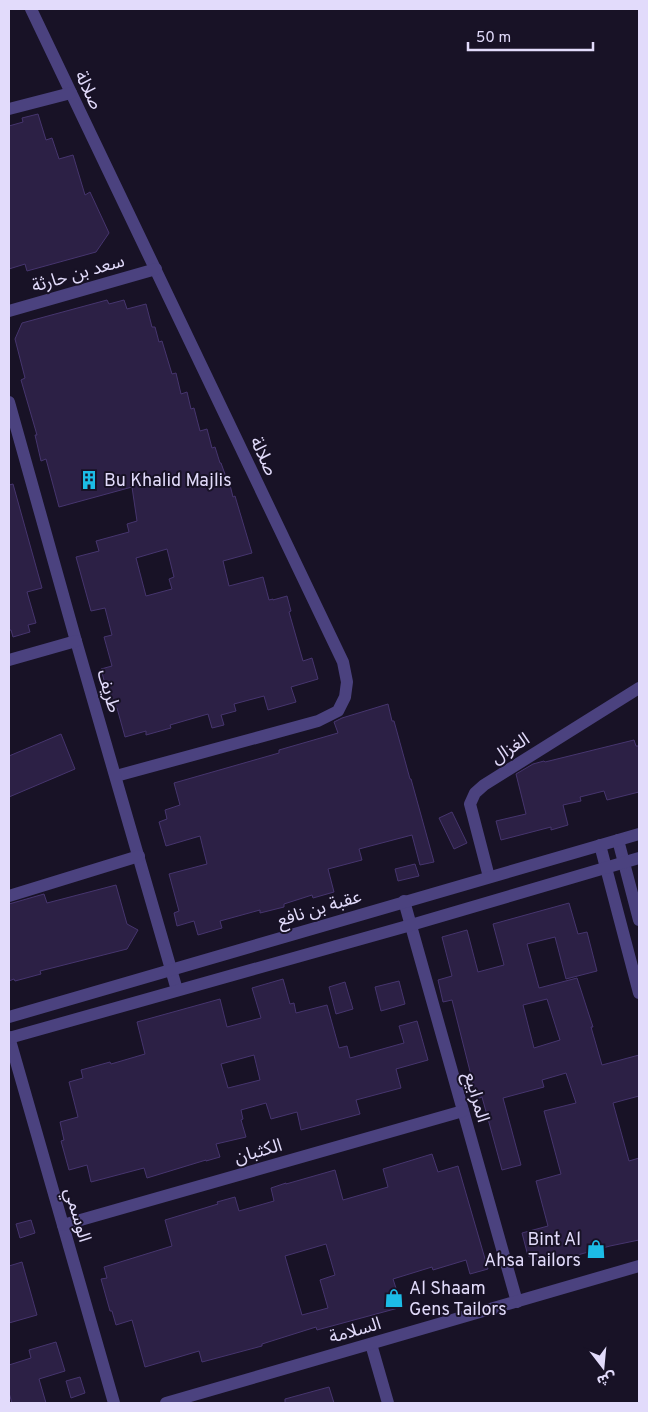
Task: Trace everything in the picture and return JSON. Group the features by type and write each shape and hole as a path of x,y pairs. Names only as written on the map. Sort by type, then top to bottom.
{"street":[{"name":"صلالة","path":"31,9 343,662 347,682 345,697 338,711 318,721 116,776"},
{"path":"9,110 71,93"},
{"name":"سعد بن حارثة","path":"9,311 156,268"},
{"name":"طريف","path":"9,402 177,990"},
{"path":"9,660 76,641"},
{"name":"الغزال","path":"489,877 470,804 475,793 484,785 639,688"},
{"name":"عقبة بن نافع","path":"9,1017 639,834"},
{"path":"618,840 639,920"},
{"path":"600,845 639,993"},
{"path":"9,896 139,856"},
{"path":"9,1038 411,925 639,858"},
{"name":"المرابيع","path":"404,901 516,1302"},
{"name":"الوسمي","path":"9,1038 114,1403"},
{"name":"الكثبان","path":"63,1225 463,1111"},
{"name":"السلامة","path":"166,1403 639,1266"},
{"path":"371,1344 388,1403"}],"building":[{"path":"38,114 46,140 52,138 59,159 73,155 85,195 90,192 109,233 96,252 27,271 25,264 9,269 9,126 23,122 22,118"},
{"path":"107,300 109,304 124,300 127,309 146,304 152,327 155,327 159,342 162,341 172,374 176,373 181,394 187,392 191,409 194,408 200,431 207,429 212,448 215,447 226,477 228,477 252,553 223,561 229,586 263,577 269,600 287,596 291,611 289,612 303,661 312,658 318,679 291,687 296,702 268,710 264,696 234,704 236,711 221,715 224,725 212,728 208,714 170,725 171,728 146,735 146,731 125,737 117,708 112,710 101,669 112,666 104,637 112,635 105,608 91,611 76,557 99,551 96,541 129,532 127,524 137,521 132,487 59,507 46,459 41,461 35,435 37,435 21,380 25,378 15,339 22,323","holes":["167,549 174,577 169,579 172,589 146,596 136,558"]},
{"path":"13,484 42,588 27,592 36,623 28,625 30,632 13,637 11,630 9,630 9,485"},
{"path":"388,704 434,862 420,865 412,835 359,849 362,860 328,869 334,892 313,898 312,895 284,904 284,907 260,913 260,910 220,921 222,928 198,935 194,921 177,926 174,913 179,911 169,874 207,864 200,836 166,846 159,822 167,819 165,810 180,805 174,783 279,753 279,750 338,733 334,722"},
{"path":"61,734 75,769 9,797 9,756"},
{"path":"634,740 636,746 639,746 639,792 607,800 604,791 580,797 581,801 563,805 568,825 551,830 551,827 501,840 496,821 526,814 516,774 533,764"},
{"path":"452,812 467,843 454,849 439,818"},
{"path":"415,864 419,876 398,881 395,869"},
{"path":"116,885 127,924 138,930 127,949 40,971 41,974 9,981 9,904 44,894 47,903"},
{"path":"569,903 578,934 587,932 597,971 566,979 555,937 527,944 539,988 577,978 593,1027 591,1027 602,1065 639,1055 639,1096 613,1103 629,1161 639,1158 639,1240 545,1264 528,1256 522,1233 548,1226 536,1181 561,1174 544,1111 576,1103 566,1073 542,1080 544,1087 503,1098 521,1165 502,1170 482,1097 477,1099 452,1000 443,1002 438,980 452,976 442,937 467,930 478,972 504,965 493,924","holes":["547,999 560,1040 534,1048 523,1005"]},
{"path":"283,979 290,1004 294,1003 296,1013 327,1005 339,1048 347,1046 350,1058 404,1043 399,1026 417,1021 428,1060 396,1069 401,1088 356,1100 360,1114 301,1130 297,1112 271,1119 266,1103 241,1110 243,1119 241,1120 246,1137 216,1144 220,1157 147,1178 144,1168 91,1182 87,1165 69,1170 61,1141 64,1140 60,1122 78,1117 69,1082 83,1078 81,1070 145,1054 137,1022 220,999 227,1027 261,1018 252,988","holes":["254,1055 260,1080 228,1088 221,1064"]},
{"path":"399,981 405,1004 381,1011 375,987"},
{"path":"345,982 353,1009 336,1014 329,987"},
{"path":"432,1154 438,1172 458,1166 488,1269 470,1274 466,1260 433,1270 432,1267 393,1279 402,1307 317,1330 316,1327 262,1344 262,1346 202,1362 199,1351 145,1367 132,1320 116,1325 112,1311 110,1311 101,1279 107,1278 104,1267 172,1246 165,1220 235,1197 239,1211 274,1201 271,1188 335,1170 343,1200 388,1187 383,1169","holes":["326,1244 335,1275 320,1280 328,1308 302,1315 285,1256"]},
{"path":"31,1220 35,1233 20,1238 16,1224"},
{"path":"22,1262 37,1315 9,1323 9,1266"},
{"path":"56,1342 65,1371 39,1379 46,1403 12,1403 9,1393 9,1365 31,1358 29,1350"},
{"path":"80,1377 85,1393 71,1398 66,1381"},
{"path":"329,1387 334,1403 285,1403 285,1399"}],"place":[{"name":"Bu Khalid Majlis","path":"89,480"},
{"name":"Bint Al Ahsa Tailors","path":"596,1249"},
{"name":"Al Shaam Gens Tailors","path":"394,1298"}]}
